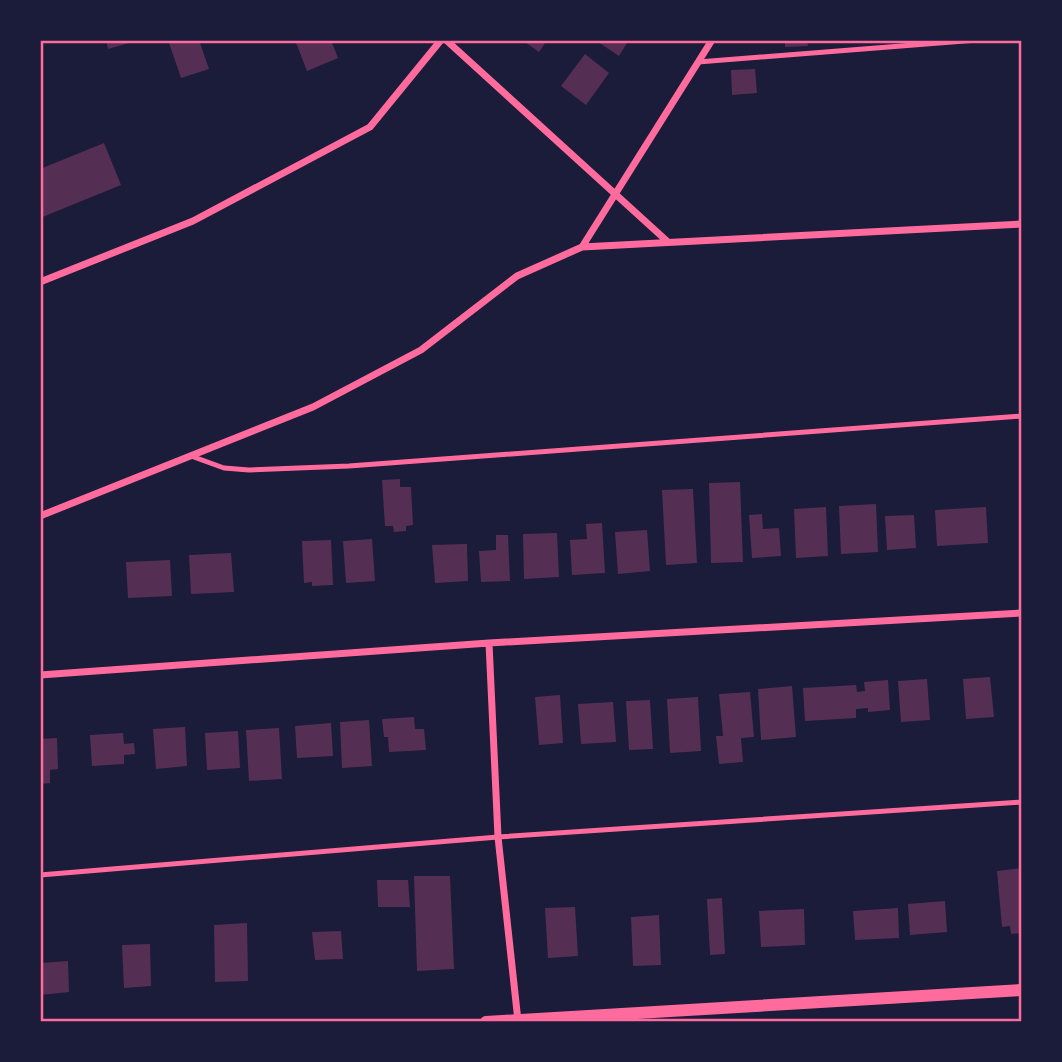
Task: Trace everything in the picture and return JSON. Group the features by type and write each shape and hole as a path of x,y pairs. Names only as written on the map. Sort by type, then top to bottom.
{"street":[{"path":"40,282 193,221 370,127 441,40"},
{"path":"446,40 668,242"},
{"path":"582,247 712,40"},
{"path":"40,516 313,407 421,350 517,276 582,247 1022,224"},
{"path":"40,675 489,643 1022,613"},
{"path":"489,643 498,837 518,1021"},
{"path":"486,1022 1022,990"}],"lane":[{"path":"698,62 977,40"},
{"path":"191,456 224,468 249,470 349,466 1022,416"},
{"path":"40,875 498,837 1022,802"}],"building":[{"path":"106,40 136,40 136,41 108,49"},
{"path":"168,40 199,40 209,69 181,78"},
{"path":"295,40 331,40 338,58 307,71"},
{"path":"522,40 547,40 539,52"},
{"path":"595,40 629,40 619,56"},
{"path":"785,40 807,40 808,46 785,47"},
{"path":"585,54 609,73 586,105 561,86"},
{"path":"755,69 757,93 732,95 731,70"},
{"path":"104,143 121,185 40,218 40,169"},
{"path":"400,479 400,487 411,487 413,525 406,526 406,531 394,532 393,526 385,526 382,480"},
{"path":"740,482 743,562 711,563 709,483"},
{"path":"693,489 697,563 666,565 662,490"},
{"path":"876,504 878,552 841,554 839,506"},
{"path":"826,507 828,556 796,558 794,509"},
{"path":"986,507 988,543 937,546 935,510"},
{"path":"762,514 763,529 779,528 781,556 752,558 749,515"},
{"path":"914,515 916,548 887,550 885,516"},
{"path":"602,523 605,573 572,575 570,540 587,539 586,524"},
{"path":"647,530 650,571 618,574 615,532"},
{"path":"557,533 559,577 524,579 523,534"},
{"path":"496,535 508,535 510,581 481,582 479,551 496,550"},
{"path":"372,539 375,581 346,583 343,541"},
{"path":"331,540 333,585 312,586 312,582 304,583 302,541"},
{"path":"467,544 468,581 435,583 432,545"},
{"path":"231,553 234,592 191,594 189,555"},
{"path":"170,560 172,596 128,598 126,562"},
{"path":"990,677 994,717 966,719 963,679"},
{"path":"927,679 930,720 901,722 898,681"},
{"path":"888,680 890,710 868,712 868,708 856,709 856,718 805,721 803,688 856,685 857,692 865,691 864,682"},
{"path":"792,686 796,737 761,740 758,689"},
{"path":"750,692 754,737 741,738 743,762 719,764 716,736 723,736 719,694"},
{"path":"560,695 563,743 539,745 535,697"},
{"path":"698,697 701,751 670,753 667,699"},
{"path":"650,700 653,749 629,750 626,701"},
{"path":"613,702 616,742 581,744 578,704"},
{"path":"414,717 415,729 424,729 426,750 389,752 388,737 384,737 382,719"},
{"path":"369,720 372,766 342,768 340,722"},
{"path":"331,723 333,756 297,758 295,726"},
{"path":"185,727 187,766 156,769 153,729"},
{"path":"279,728 282,779 249,781 246,730"},
{"path":"238,731 240,768 207,770 205,733"},
{"path":"123,733 124,744 134,743 135,754 124,755 124,764 92,766 90,735"},
{"path":"57,738 58,769 50,770 50,783 40,784 40,739"},
{"path":"1022,868 1022,933 1011,934 1010,926 1002,927 997,871"},
{"path":"414,876 450,876 454,969 417,971"},
{"path":"377,880 408,880 410,907 378,907"},
{"path":"722,898 725,954 710,955 707,899"},
{"path":"945,901 947,932 910,935 908,904"},
{"path":"575,907 578,956 548,958 545,908"},
{"path":"898,908 899,938 855,940 853,911"},
{"path":"804,909 805,945 761,947 759,911"},
{"path":"659,915 661,965 633,966 631,917"},
{"path":"247,923 248,981 215,982 214,925"},
{"path":"341,931 343,959 315,960 312,932"},
{"path":"150,944 151,986 124,988 122,945"},
{"path":"68,961 69,992 40,995 40,963"}]}
